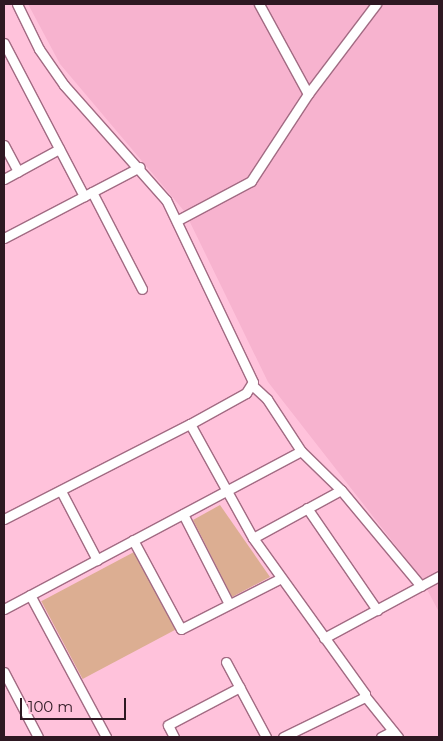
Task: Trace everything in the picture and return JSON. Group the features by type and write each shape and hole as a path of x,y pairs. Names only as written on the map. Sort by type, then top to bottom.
{"street":[{"path":"4,520 190,424 246,393 252,385 252,376 178,220 140,167 60,79 39,49 17,4"},
{"path":"259,4 308,94"},
{"path":"178,220 251,180 308,94 376,4"},
{"path":"4,43 59,149 88,194 142,289"},
{"path":"4,145 18,171"},
{"path":"4,179 59,149"},
{"path":"4,238 140,167"},
{"path":"252,385 267,399 301,451 341,490 421,586"},
{"path":"190,424 253,538 365,696 396,734 381,737"},
{"path":"4,609 301,451"},
{"path":"253,538 341,490"},
{"path":"61,491 97,560"},
{"path":"307,508 377,610"},
{"path":"184,514 229,604"},
{"path":"134,540 180,629 281,578"},
{"path":"324,638 439,576"},
{"path":"30,595 106,737"},
{"path":"226,662 266,737"},
{"path":"4,675 38,737"},
{"path":"174,737 168,725 240,687"},
{"path":"283,737 365,696"}],"shaded area":[{"path":"28,4 439,4 439,612 421,578 268,382 185,212 60,64"},
{"path":"220,505 270,577 232,597 193,520"},
{"path":"134,552 175,630 83,679 41,601"}]}
